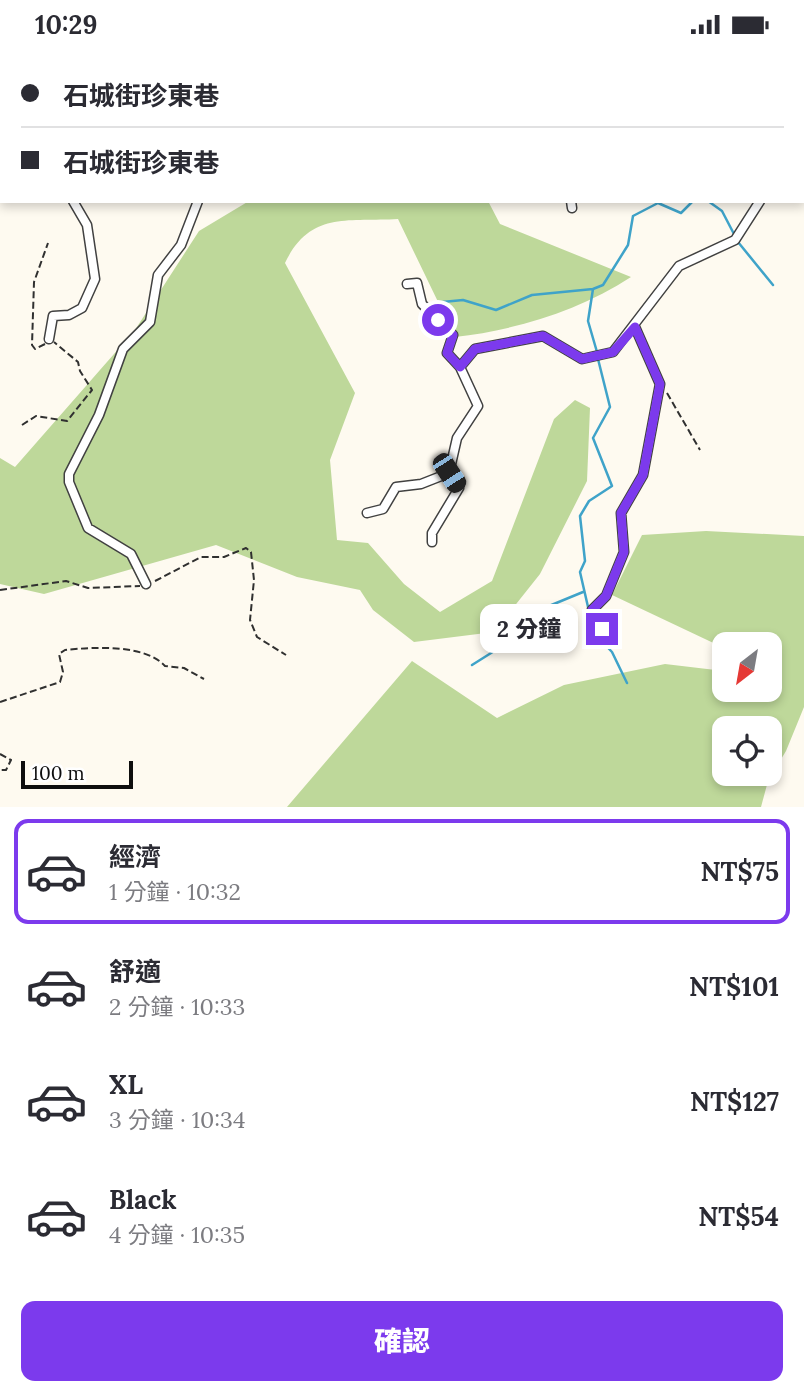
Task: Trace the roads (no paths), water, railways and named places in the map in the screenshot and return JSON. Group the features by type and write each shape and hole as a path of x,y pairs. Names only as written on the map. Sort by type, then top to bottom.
{"street":[{"path":"49,339 53,316 69,315 82,308 95,279 86,225 74,203"},
{"path":"146,584 131,554 88,528 69,474 99,415 123,349 129,340 144,330 150,322 159,275 181,244 197,203"},
{"path":"460,367 475,349 543,336 582,359 613,352 635,327 679,266 735,240 759,203"},
{"path":"407,284 417,283 422,304 453,335 447,353 460,367 478,406 457,438 449,473 459,488 432,533 432,542"},
{"path":"602,629 592,610 606,596 624,552 621,513 643,475 660,384 635,327"},
{"path":"367,513 383,509 396,487 421,484 449,473"}],"waterway":[{"path":"597,352 588,321 593,289 603,285 628,245 633,216 658,203"},
{"path":"658,203 681,213 691,203"},
{"path":"711,203 722,211 735,236"},
{"path":"738,242 773,285"},
{"path":"432,303 463,300 496,310 532,295 593,289"},
{"path":"598,359 610,407 593,438 612,486 589,501 580,516 585,561 580,572 594,633 612,652 627,683"},
{"path":"472,665 499,648 514,627 549,606 583,592"}]}
